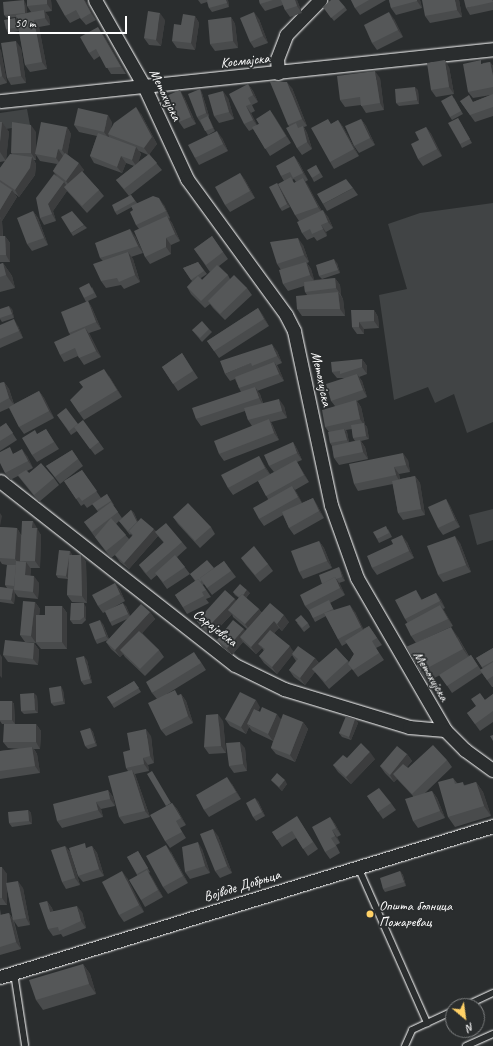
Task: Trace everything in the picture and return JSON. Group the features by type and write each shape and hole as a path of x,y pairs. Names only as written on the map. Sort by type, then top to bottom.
{"street":[{"name":"Метохијска","path":"95,0 145,88 187,179 286,314 294,331 331,505 357,578 445,730 465,750 493,770"},
{"path":"278,73 277,59 286,35 320,0"},
{"name":"Космајска","path":"0,101 145,88 493,49"},
{"name":"Сарајевска","path":"0,481 235,665 284,689 409,727 445,730"},
{"name":"Војводе Добрњца","path":"0,977 493,826"}],"lane":[{"path":"358,867 427,1023"},
{"path":"14,973 25,1046"},
{"path":"482,998 493,993"},
{"path":"405,1046 408,1034 445,1015"},
{"path":"466,1046 493,1034"}],"shaded area":[{"path":"27,109 30,125 0,130 0,113"},
{"path":"493,203 493,422 467,433 454,394 435,403 428,387 394,400 379,295 407,289 388,224 420,213"},
{"path":"493,509 493,540 477,545 469,515"}],"building":[{"path":"24,0 25,13 4,15 3,2"},
{"path":"27,0 47,0 47,4 27,6"},
{"path":"56,0 84,0 91,13 81,19 76,10 65,16"},
{"path":"207,0 226,0 227,3 209,8"},
{"path":"259,0 273,0 260,4"},
{"path":"281,0 295,0 297,6 285,10"},
{"path":"331,0 339,0 345,7 331,18 323,7"},
{"path":"351,0 369,0 355,8"},
{"path":"389,0 417,0 417,1 391,8"},
{"path":"422,0 455,0 457,10 425,16"},
{"path":"464,0 492,0 493,2 466,8"},
{"path":"44,10 45,18 34,20 42,62 25,65 16,15"},
{"path":"148,11 160,13 156,40 144,38"},
{"path":"254,12 263,36 250,42 240,18"},
{"path":"389,12 398,30 372,43 364,25"},
{"path":"183,14 195,16 191,43 172,41 174,24 181,25"},
{"path":"231,17 233,41 210,44 208,20"},
{"path":"15,18 16,28 6,29 4,20"},
{"path":"98,27 121,67 106,68 96,49 89,53 80,37"},
{"path":"16,41 21,76 7,78 1,43"},
{"path":"445,60 449,87 431,90 427,63"},
{"path":"481,60 481,64 490,62 493,76 493,87 468,92 463,64"},
{"path":"0,64 2,76 0,77"},
{"path":"375,71 380,103 361,106 360,97 340,100 337,76"},
{"path":"270,82 287,82 302,119 288,125"},
{"path":"248,84 253,95 248,98 251,104 246,106 253,120 244,124 229,94"},
{"path":"415,87 417,100 396,103 395,89"},
{"path":"200,89 206,113 197,117 188,94"},
{"path":"180,90 191,117 179,122 164,97"},
{"path":"223,91 229,112 214,116 208,95"},
{"path":"493,94 493,107 470,115 460,101 469,95 473,102"},
{"path":"452,95 461,111 450,117 441,101"},
{"path":"136,107 152,137 144,148 108,134 114,123"},
{"path":"78,108 108,115 104,132 74,125"},
{"path":"270,110 286,136 265,149 252,127 259,124 256,119"},
{"path":"208,116 213,128 205,131 200,120"},
{"path":"458,118 470,139 460,144 448,123"},
{"path":"328,119 331,124 338,120 354,149 330,162 311,128"},
{"path":"361,119 370,138 354,146 345,126"},
{"path":"0,122 2,122 0,142"},
{"path":"12,122 31,125 31,153 11,153"},
{"path":"41,122 67,127 62,150 58,149 56,158 35,154"},
{"path":"296,123 298,128 303,126 307,142 297,148 286,128"},
{"path":"426,127 437,149 418,159 411,144 419,140 415,132"},
{"path":"217,131 223,144 195,158 188,145"},
{"path":"98,133 136,147 132,160 121,156 117,167 90,156"},
{"path":"65,153 79,163 66,181 53,171"},
{"path":"10,154 32,157 30,168 15,190 0,180 0,168"},
{"path":"149,154 157,163 124,189 116,180"},
{"path":"294,156 303,173 293,178 290,172 281,176 276,166"},
{"path":"316,165 320,173 312,178 307,170"},
{"path":"82,171 99,190 82,206 64,187"},
{"path":"240,173 250,191 225,205 215,187"},
{"path":"54,174 64,182 48,204 52,214 40,218 36,198"},
{"path":"291,177 294,183 303,178 318,207 295,215 278,184"},
{"path":"346,179 353,188 323,204 317,194"},
{"path":"0,182 12,190 0,210"},
{"path":"277,183 287,204 280,208 269,187"},
{"path":"131,195 135,201 115,212 112,205"},
{"path":"153,196 159,198 166,211 136,225 130,212 133,210 131,206"},
{"path":"323,210 328,222 321,225 323,229 312,234 310,229 302,233 297,222"},
{"path":"33,211 44,238 27,244 17,218"},
{"path":"72,211 84,225 71,233 61,217"},
{"path":"167,216 175,234 166,238 166,247 145,257 134,231"},
{"path":"130,229 138,246 100,258 95,243"},
{"path":"0,236 5,236 6,255 0,255"},
{"path":"212,236 223,252 206,265 194,249"},
{"path":"298,238 304,255 277,264 270,242"},
{"path":"128,252 135,275 119,282 117,278 101,281 93,264"},
{"path":"334,259 338,270 319,276 316,265"},
{"path":"198,262 204,271 191,280 183,268"},
{"path":"306,262 310,275 283,284 279,270"},
{"path":"3,263 6,275 0,277 0,264"},
{"path":"217,265 228,275 201,301 187,287 198,276 202,280"},
{"path":"234,275 247,288 220,314 208,301"},
{"path":"335,278 336,288 305,292 304,282"},
{"path":"89,283 94,293 84,298 79,288"},
{"path":"338,292 340,309 297,309 296,296"},
{"path":"88,301 96,322 69,333 61,312"},
{"path":"9,306 12,314 0,318 0,309"},
{"path":"258,308 264,319 214,351 207,341"},
{"path":"351,310 374,310 374,321 359,322 359,327 352,327"},
{"path":"14,319 19,331 0,339 0,325"},
{"path":"202,321 209,329 200,338 192,330"},
{"path":"85,328 96,351 79,358 75,348 60,355 54,342"},
{"path":"272,344 277,356 252,366 251,363 225,374 220,361"},
{"path":"182,353 193,371 173,384 162,367"},
{"path":"362,359 362,367 340,374 340,371 332,372 331,362"},
{"path":"274,362 279,374 239,388 235,377"},
{"path":"104,369 117,390 79,413 70,400 83,387 79,382"},
{"path":"357,374 363,390 331,401 326,384"},
{"path":"4,382 9,398 0,403 0,383"},
{"path":"255,387 259,398 196,419 192,408"},
{"path":"39,391 49,411 19,427 9,407"},
{"path":"279,399 282,411 248,420 244,408"},
{"path":"356,400 360,419 325,427 322,410"},
{"path":"66,408 78,424 69,431 57,415"},
{"path":"269,419 274,433 219,454 214,441"},
{"path":"83,420 99,442 90,449 74,427"},
{"path":"6,423 13,433 0,441 0,427"},
{"path":"364,423 366,436 353,438 351,425"},
{"path":"46,429 54,442 32,455 22,438 35,430 37,434"},
{"path":"344,429 347,440 330,443 328,432"},
{"path":"360,440 363,452 334,458 332,446"},
{"path":"293,442 297,453 269,466 264,455"},
{"path":"10,447 13,454 22,449 28,461 5,473 0,463 0,452"},
{"path":"72,450 78,459 55,477 46,466"},
{"path":"403,453 406,465 394,467 396,475 354,484 349,464"},
{"path":"259,456 265,468 228,488 221,475"},
{"path":"296,460 304,475 266,496 258,481"},
{"path":"41,463 54,478 34,495 18,475 26,470 29,473"},
{"path":"82,470 97,491 82,501 79,497 76,499 64,481"},
{"path":"415,476 421,509 398,513 392,481"},
{"path":"292,486 298,497 259,519 253,508"},
{"path":"107,494 111,501 97,510 92,504"},
{"path":"313,498 319,511 289,528 282,512"},
{"path":"446,499 455,520 438,528 428,507"},
{"path":"111,502 118,512 92,532 84,522"},
{"path":"188,503 211,527 195,541 173,517"},
{"path":"131,510 137,522 128,531 119,521"},
{"path":"111,518 126,535 106,551 95,537"},
{"path":"141,518 154,529 124,563 115,555 133,535 129,531"},
{"path":"22,521 33,521 32,528 37,528 35,561 20,561"},
{"path":"166,523 182,542 146,573 139,565 164,542 155,532"},
{"path":"386,526 389,533 377,539 373,532"},
{"path":"0,527 17,528 15,559 0,558"},
{"path":"402,535 409,551 372,568 367,556 393,544 391,540"},
{"path":"455,536 466,565 438,575 427,546"},
{"path":"319,541 327,561 299,572 291,551"},
{"path":"254,546 268,564 255,575 241,558"},
{"path":"59,550 70,551 66,576 56,575"},
{"path":"69,555 81,555 82,596 67,595"},
{"path":"175,555 185,567 163,582 155,573"},
{"path":"207,560 214,568 200,578 202,580 200,582 198,579 196,581 190,574"},
{"path":"16,561 26,562 25,575 34,576 33,592 14,590"},
{"path":"224,561 231,571 207,588 200,578"},
{"path":"7,565 16,565 14,586 5,585"},
{"path":"339,567 342,577 336,579 335,577 322,584 319,575"},
{"path":"335,577 340,588 305,606 300,595"},
{"path":"198,579 206,590 202,592 204,596 183,607 175,595"},
{"path":"115,583 120,594 98,606 92,595"},
{"path":"240,584 247,590 239,597 233,592"},
{"path":"0,587 13,589 11,600 0,599"},
{"path":"225,590 235,599 206,629 197,621"},
{"path":"416,590 421,600 436,593 440,601 405,619 395,600"},
{"path":"242,594 259,609 245,624 228,610"},
{"path":"329,600 333,609 313,618 309,610"},
{"path":"23,601 35,602 31,636 20,635"},
{"path":"71,603 84,603 84,617 80,620 70,620"},
{"path":"123,603 128,614 110,622 105,611"},
{"path":"270,603 284,615 277,624 274,621 251,647 240,637"},
{"path":"141,604 150,612 115,650 106,642"},
{"path":"350,605 361,627 338,639 324,613"},
{"path":"440,605 448,619 411,636 405,624"},
{"path":"45,606 62,606 62,642 36,642 36,615 45,615"},
{"path":"301,615 308,623 302,628 295,620"},
{"path":"100,620 106,636 95,640 89,624"},
{"path":"233,620 244,629 227,648 217,640"},
{"path":"369,626 377,638 372,641 379,653 353,670 348,664 354,654 345,641"},
{"path":"451,627 463,649 420,672 406,647"},
{"path":"270,630 290,646 272,667 259,656 265,649 258,644"},
{"path":"139,631 159,650 140,669 120,650"},
{"path":"5,640 34,643 33,659 3,655"},
{"path":"298,646 315,658 300,678 289,670 298,659 292,654"},
{"path":"336,648 348,661 325,682 312,669"},
{"path":"493,648 493,661 482,667 476,658"},
{"path":"194,652 201,663 152,693 146,682"},
{"path":"471,655 478,666 447,686 439,675"},
{"path":"84,656 90,679 81,681 76,658"},
{"path":"493,662 493,676 487,680 480,670"},
{"path":"134,681 139,688 112,704 107,697"},
{"path":"61,686 63,701 51,703 49,688"},
{"path":"175,690 178,696 181,694 188,716 161,730 148,703"},
{"path":"240,692 256,700 241,727 225,719"},
{"path":"34,693 35,710 21,711 20,694"},
{"path":"480,693 485,700 493,694 493,711 475,724 467,713 476,706 471,699"},
{"path":"0,701 12,701 12,720 0,720"},
{"path":"262,707 277,714 268,734 247,724 254,709 260,712"},
{"path":"218,714 221,746 204,747 206,715"},
{"path":"283,714 303,722 290,755 271,748"},
{"path":"346,716 355,719 349,737 339,733"},
{"path":"4,724 36,724 36,742 3,742"},
{"path":"90,728 95,743 85,746 80,731"},
{"path":"146,729 150,756 143,758 144,764 126,768 123,752 130,750 127,733"},
{"path":"240,742 243,764 229,766 226,743"},
{"path":"361,743 370,752 346,777 333,765 343,755 347,758"},
{"path":"433,745 447,760 412,794 393,774 403,764 408,768"},
{"path":"397,746 407,754 390,775 380,766"},
{"path":"32,747 35,766 0,771 0,751"},
{"path":"132,770 145,811 119,817 108,776"},
{"path":"152,771 171,803 166,806 147,774"},
{"path":"277,773 285,780 279,787 271,780"},
{"path":"227,777 236,792 204,810 196,795"},
{"path":"453,778 455,784 463,782 464,786 476,782 484,806 448,817 438,782"},
{"path":"379,788 391,803 378,812 367,796"},
{"path":"108,790 110,799 96,802 98,810 57,821 53,804"},
{"path":"432,791 440,811 413,821 405,799"},
{"path":"255,798 262,812 253,817 246,803"},
{"path":"172,803 181,818 176,821 182,832 165,841 150,815"},
{"path":"28,810 29,821 9,823 8,812"},
{"path":"297,816 313,842 303,849 292,831 277,840 272,832"},
{"path":"330,817 336,828 332,830 335,836 331,838 336,846 325,852 312,827"},
{"path":"213,829 227,866 215,871 200,834"},
{"path":"198,842 205,866 185,872 182,847"},
{"path":"85,843 86,848 92,846 99,869 78,876 69,848"},
{"path":"166,845 183,876 163,887 146,856"},
{"path":"65,846 75,878 62,882 51,850"},
{"path":"138,851 148,868 137,874 127,857"},
{"path":"0,867 2,867 2,898 0,898"},
{"path":"147,870 158,890 141,900 129,880"},
{"path":"122,871 139,905 119,915 102,882"},
{"path":"400,871 404,882 383,889 380,878"},
{"path":"18,881 26,918 13,920 6,883"},
{"path":"47,901 50,912 77,906 81,921 59,931 58,927 48,929 39,903"},
{"path":"9,913 16,942 0,947 0,915"},
{"path":"83,964 89,984 36,1000 29,980"}],"place":[{"name":"Општа болница Пожаревац","path":"370,914"}]}
